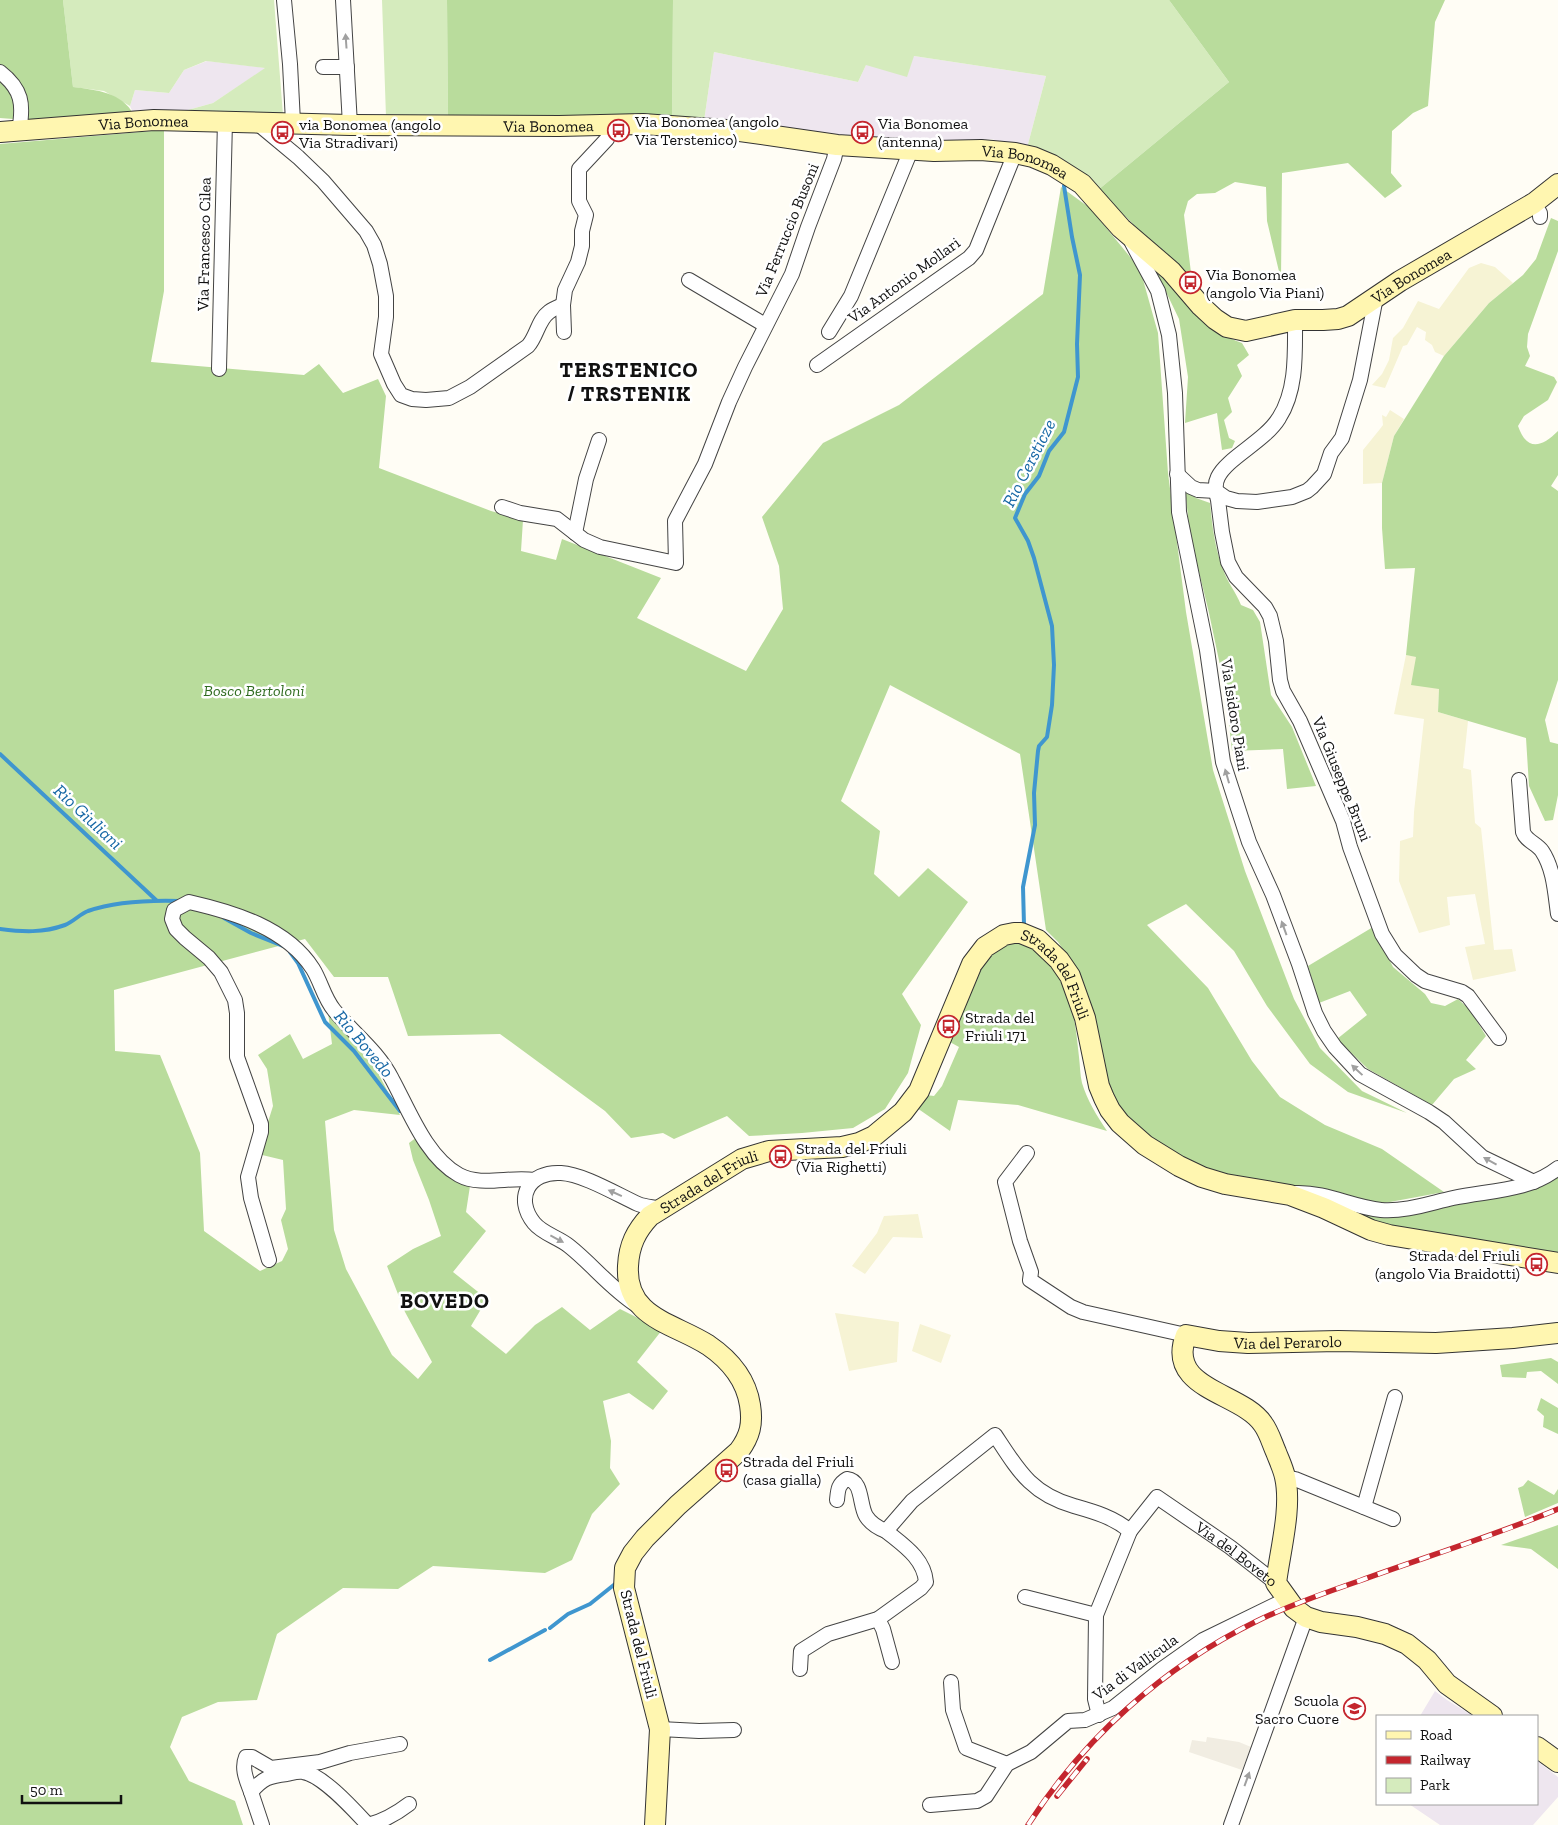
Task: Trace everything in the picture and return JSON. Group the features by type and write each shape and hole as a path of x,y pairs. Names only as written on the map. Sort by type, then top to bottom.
{"street":[{"path":"284,0 293,122"},
{"path":"343,0 350,125"},
{"path":"323,67 347,67"},
{"path":"0,72 13,83 20,95 22,107 10,131"},
{"name":"Via Bonomea","path":"10,131 154,120 257,123 293,122 350,125 643,124 740,131 837,145 934,152 982,150 1015,153 1033,157 1066,172 1082,184 1121,228 1171,271 1200,306 1214,319 1227,327 1246,331 1295,320 1338,319 1348,316 1400,281 1537,210 1558,184"},
{"name":"Via Francesco Cilea","path":"219,369 225,121"},
{"path":"257,123 298,156 323,181 366,231 374,245 386,296 386,317 381,354 401,395 412,399 426,400 449,398 470,387 528,346 534,339 538,328 548,312 563,305"},
{"path":"564,332 563,305 565,290 578,262 586,215 579,201 579,169 606,139 612,125"},
{"name":"Via Ferruccio Busoni","path":"502,507 557,519 584,540 600,547 676,563 675,521 705,464 729,402 792,274 834,159 837,145"},
{"path":"829,332 851,296 911,150"},
{"name":"Via Antonio Mollari","path":"817,365 969,258 976,250 1015,153"},
{"name":"Via Isidoro Piani","path":"1121,228 1140,255 1155,285 1166,318 1174,369 1180,524 1207,650 1226,771 1249,842 1272,895 1319,1023 1335,1047 1360,1074 1429,1112 1482,1157 1534,1182"},
{"name":"Via Ferruccio Busoni","path":"689,280 765,326"},
{"path":"1177,474 1191,487 1198,490 1216,492 1226,498 1250,502 1292,497 1307,492 1324,474 1331,453 1342,438 1360,380 1376,297"},
{"name":"Via Giuseppe Bruni","path":"1295,320 1293,375 1286,403 1279,418 1262,437 1223,470 1218,478 1216,492 1228,562 1236,577 1265,607 1270,616 1276,641 1280,680 1300,721 1343,821 1350,846 1382,934 1395,955 1416,975 1468,996 1499,1038"},
{"path":"575,533 586,479 599,440"},
{"path":"1519,780 1523,832 1525,838 1538,846 1546,858 1552,877 1558,914"},
{"path":"269,1260 251,1198 248,1177 261,1132 261,1124 237,1057 237,1013 235,1000 221,972 209,958 176,929 172,919 174,910 189,902 211,907 265,926 298,952 313,968 333,1009 384,1064 418,1128 438,1159 449,1169 460,1176 473,1180 521,1178 534,1180"},
{"name":"Strada del Friuli","path":"655,1825 660,1729 624,1588 625,1568 633,1553 655,1527 739,1451 751,1430 752,1416 744,1383 735,1369 722,1356 707,1345 665,1324 642,1308 627,1280 632,1240 650,1216 742,1159 768,1151 814,1150 852,1145 881,1131 903,1112 919,1091 965,978 978,954 994,940 1004,935 1022,933 1038,940 1059,960 1070,976 1084,1018 1099,1086 1110,1110 1131,1134 1161,1156 1202,1176 1225,1184 1290,1195 1324,1208 1371,1230 1389,1235 1558,1263"},
{"name":"Via del Perarolo","path":"1026,1153 1006,1182 1020,1241 1031,1272 1030,1280 1071,1307 1083,1312 1186,1335 1219,1341 1248,1343 1329,1341 1436,1343 1558,1333"},
{"path":"1290,1195 1306,1192 1382,1210 1397,1209 1463,1196 1499,1192 1534,1182 1558,1168"},
{"path":"642,1308 624,1297 604,1280 568,1245 551,1236 534,1222 526,1200 527,1188 534,1180 549,1174 561,1173 575,1176 640,1205 661,1209"},
{"path":"1186,1335 1182,1355 1185,1364 1192,1374 1214,1393 1252,1412 1263,1424 1285,1477 1287,1505 1282,1591"},
{"path":"1364,1507 1395,1397"},
{"path":"886,1531 912,1501 995,1435 1022,1476 1037,1489 1059,1501 1105,1515 1122,1524 1130,1531 1096,1615 1095,1699 1099,1715"},
{"path":"1285,1477 1295,1479 1393,1519"},
{"path":"800,1669 801,1651 816,1640 828,1634 878,1619 921,1588 926,1582 925,1573 917,1558 908,1548 886,1531 877,1528 867,1517 862,1506 857,1484 852,1480 846,1479 842,1482 838,1488 837,1500"},
{"name":"Via del Boveto","path":"1130,1531 1157,1497 1230,1547 1282,1591 1294,1608 1306,1617 1321,1622 1357,1627 1385,1634 1407,1644 1427,1660 1447,1684 1491,1715"},
{"name":"Via di Vallicula","path":"1007,1764 1031,1752 1068,1721 1085,1720 1113,1708 1162,1669 1203,1640 1282,1591"},
{"path":"1024,1597 1096,1615"},
{"path":"1231,1825 1306,1617"},
{"path":"878,1619 883,1629 892,1662"},
{"path":"930,1805 977,1801 986,1796 1007,1764 966,1748 953,1710 951,1682"},
{"path":"660,1729 734,1730"},
{"path":"262,1825 246,1779 243,1764 246,1757 252,1757 270,1768 320,1762 350,1753 400,1744"},
{"path":"1538,1748 1558,1762"},
{"path":"251,1792 266,1777 303,1772 342,1796 368,1825 379,1822 408,1804"}],"shaded area":[{"path":"714,52 858,82 866,65 914,56 1046,76 1027,148 991,139 953,141 925,146 704,121"},
{"path":"207,61 266,68 213,103 170,115 134,115 130,106 135,90 169,93 184,70"},
{"path":"1481,263 1495,267 1513,283 1489,303 1444,356 1435,352 1432,345 1425,340 1426,332 1417,327 1407,345 1403,346 1385,388 1372,385 1382,374 1389,360 1393,338 1403,328 1418,301 1439,309 1469,268"},
{"path":"1390,410 1404,419 1394,436 1382,483 1363,484 1363,450 1383,425 1382,415 1386,417"},
{"path":"1406,655 1417,657 1439,689 1438,712 1468,721 1463,768 1471,770 1475,823 1481,828 1494,950 1512,949 1516,971 1473,980 1465,947 1485,944 1475,894 1447,897 1450,925 1419,933 1399,881 1400,841 1413,837 1424,719 1394,714"},
{"path":"918,1214 923,1238 893,1237 865,1274 852,1266 877,1233 884,1216"},
{"path":"835,1313 899,1322 897,1362 849,1371"},
{"path":"920,1324 951,1335 941,1363 912,1351"},
{"path":"1435,1691 1471,1715 1421,1715"},
{"path":"1207,1737 1239,1742 1251,1747 1242,1770 1189,1752 1192,1740 1206,1742"},
{"path":"1538,1762 1558,1777 1558,1797 1533,1825 1440,1825 1410,1805 1538,1805"}],"green space":[{"path":"0,0 63,0 73,87 99,91 115,97 123,101 134,115 28,123 25,90 9,70 0,64"},
{"path":"63,0 274,0 283,115 170,115 213,103 265,68 206,61 184,70 169,93 135,90 130,106 104,91 73,87"},
{"path":"382,0 447,0 448,119 386,117"},
{"path":"447,0 673,0 672,120 448,119"},
{"path":"673,0 1169,0 1229,82 1098,190 1027,148 1046,76 914,56 907,77 866,65 858,82 714,52 704,121 672,120"},
{"path":"1169,0 1445,0 1435,22 1428,106 1413,113 1392,131 1391,173 1402,186 1385,198 1348,163 1282,173 1281,280 1267,221 1266,187 1235,182 1215,193 1197,194 1188,201 1184,215 1192,281 1098,190 1229,82"},
{"path":"0,81 11,93 13,119 0,118"},
{"name":"Bosco Bertoloni","path":"164,130 164,291 151,362 304,375 319,364 343,393 378,379 386,396 379,468 491,511 523,520 521,551 556,560 562,539 661,578 637,618 746,671 783,609 779,566 762,517 823,443 899,405 1043,294 1061,187 1090,208 1140,269 1158,333 1168,473 1186,612 1213,770 1245,871 1294,999 1320,1048 1362,1091 1407,1113 1348,1092 1310,1064 1267,1006 1234,951 1186,904 1147,925 1208,988 1252,1061 1280,1097 1325,1125 1382,1149 1444,1192 1379,1204 1204,1171 1138,1130 1107,1091 1070,960 1058,942 1046,930 1020,754 890,685 841,801 880,831 874,874 899,897 928,868 968,902 902,994 921,1025 908,1073 885,1109 853,1128 749,1136 727,1116 674,1139 663,1133 631,1138 605,1111 500,1034 408,1036 388,977 334,977 305,939 114,990 115,1051 160,1055 200,1153 204,1231 260,1271 282,1261 288,1249 281,1220 286,1209 283,1160 258,1154 273,1106 267,1069 258,1055 290,1034 303,1059 332,1044 328,1012 377,1071 400,1115 354,1110 325,1121 334,1230 346,1269 392,1355 418,1379 432,1362 405,1312 387,1266 413,1249 441,1236 413,1160 409,1143 417,1137 470,1186 466,1212 486,1231 453,1272 487,1299 471,1326 506,1354 535,1325 562,1307 590,1330 620,1309 662,1330 637,1362 668,1391 653,1410 629,1393 603,1401 611,1441 610,1468 620,1484 592,1514 572,1560 545,1573 433,1566 398,1589 343,1588 277,1634 257,1700 218,1702 182,1717 170,1747 189,1781 235,1801 243,1825 0,1825 0,144"},
{"path":"1551,218 1558,221 1558,251 1528,334 1527,347 1530,356 1525,366 1554,377 1557,382 1548,400 1524,416 1518,426 1526,440 1535,444 1546,441 1558,431 1558,475 1551,486 1558,491 1558,680 1545,720 1550,742 1558,744 1558,795 1553,820 1545,821 1529,786 1526,738 1438,712 1439,689 1411,685 1416,657 1406,655 1415,568 1385,569 1382,528 1382,483 1394,436 1444,356 1489,303 1523,275 1536,259"},
{"path":"1155,269 1194,311 1217,330 1242,343 1249,355 1237,365 1242,376 1228,398 1232,412 1224,420 1229,438 1235,441 1232,448 1222,450 1217,413 1185,423 1188,377 1179,319"},
{"path":"1185,489 1196,498 1210,503 1220,561 1241,605 1253,610 1260,622 1271,695 1292,727 1316,786 1287,789 1283,749 1232,751 1225,689 1190,535"},
{"path":"1373,927 1393,967 1425,994 1431,1003 1445,1006 1458,999 1470,1010 1486,1036 1466,1060 1476,1069 1454,1079 1432,1105 1368,1069 1337,1039 1367,1015 1350,991 1319,1003 1308,966"},
{"path":"1011,943 1027,945 1034,950 1055,971 1062,982 1074,1018 1082,1083 1089,1102 1107,1131 1018,1105 958,1100 950,1131 917,1108 926,1095 934,1096 942,1086 959,1047 948,1041 969,984 986,960"},
{"path":"1558,1175 1558,1255 1371,1223 1349,1208 1509,1196 1536,1187"},
{"path":"1551,1358 1558,1362 1558,1384 1541,1371 1527,1372 1526,1378 1502,1377 1500,1365"},
{"path":"1541,1398 1558,1408 1558,1434 1543,1427 1544,1416 1537,1410"},
{"path":"1528,1480 1554,1495 1558,1489 1558,1503 1525,1517 1518,1488 1523,1486"},
{"path":"1558,1525 1558,1569 1531,1549 1501,1545"}],"waterway":[{"name":"Rio Cersticze","path":"1024,925 1023,887 1035,825 1034,793 1038,751 1039,746 1047,737 1052,705 1054,665 1052,626 1034,558 1028,541 1015,518 1025,494 1039,476 1049,451 1064,432 1078,377 1077,344 1080,275 1064,186"},
{"name":"Rio Giuliani","path":"0,754 156,900"},
{"name":"Rio Bovedo","path":"0,929 41,931 68,924 88,911 110,905 146,901 181,901"},
{"name":"Rio Bovedo","path":"224,918 251,933 283,946"},
{"name":"Rio Bovedo","path":"290,952 298,963 325,1022 354,1051 400,1111"},
{"path":"550,1628 568,1614 590,1604 615,1584"},
{"path":"490,1660 545,1630"}],"railway":[{"path":"1028,1825 1050,1793 1100,1734 1158,1683 1222,1639 1257,1621 1307,1600 1558,1509"},
{"path":"1057,1796 1087,1759"}],"place":[{"name":"Via Bonomea (angolo Via Terstenico)","path":"619,130"},
{"name":"Via Bonomea (antenna)","path":"862,132"},
{"name":"via Bonomea (angolo Via Stradivari)","path":"283,133"},
{"name":"Via Bonomea (angolo Via Piani)","path":"1190,283"},
{"name":"Strada del Friuli 171","path":"949,1026"},
{"name":"Strada del Friuli (Via Righetti)","path":"780,1157"},
{"name":"Strada del Friuli (angolo Via Braidotti)","path":"1536,1264"},
{"name":"Strada del Friuli (casa gialla)","path":"727,1470"},
{"name":"Scuola Sacro Cuore","path":"1355,1709"}],"district":[{"name":"TERSTENICO / TRSTENIK","path":"629,381"},
{"name":"BOVEDO","path":"445,1300"}]}
